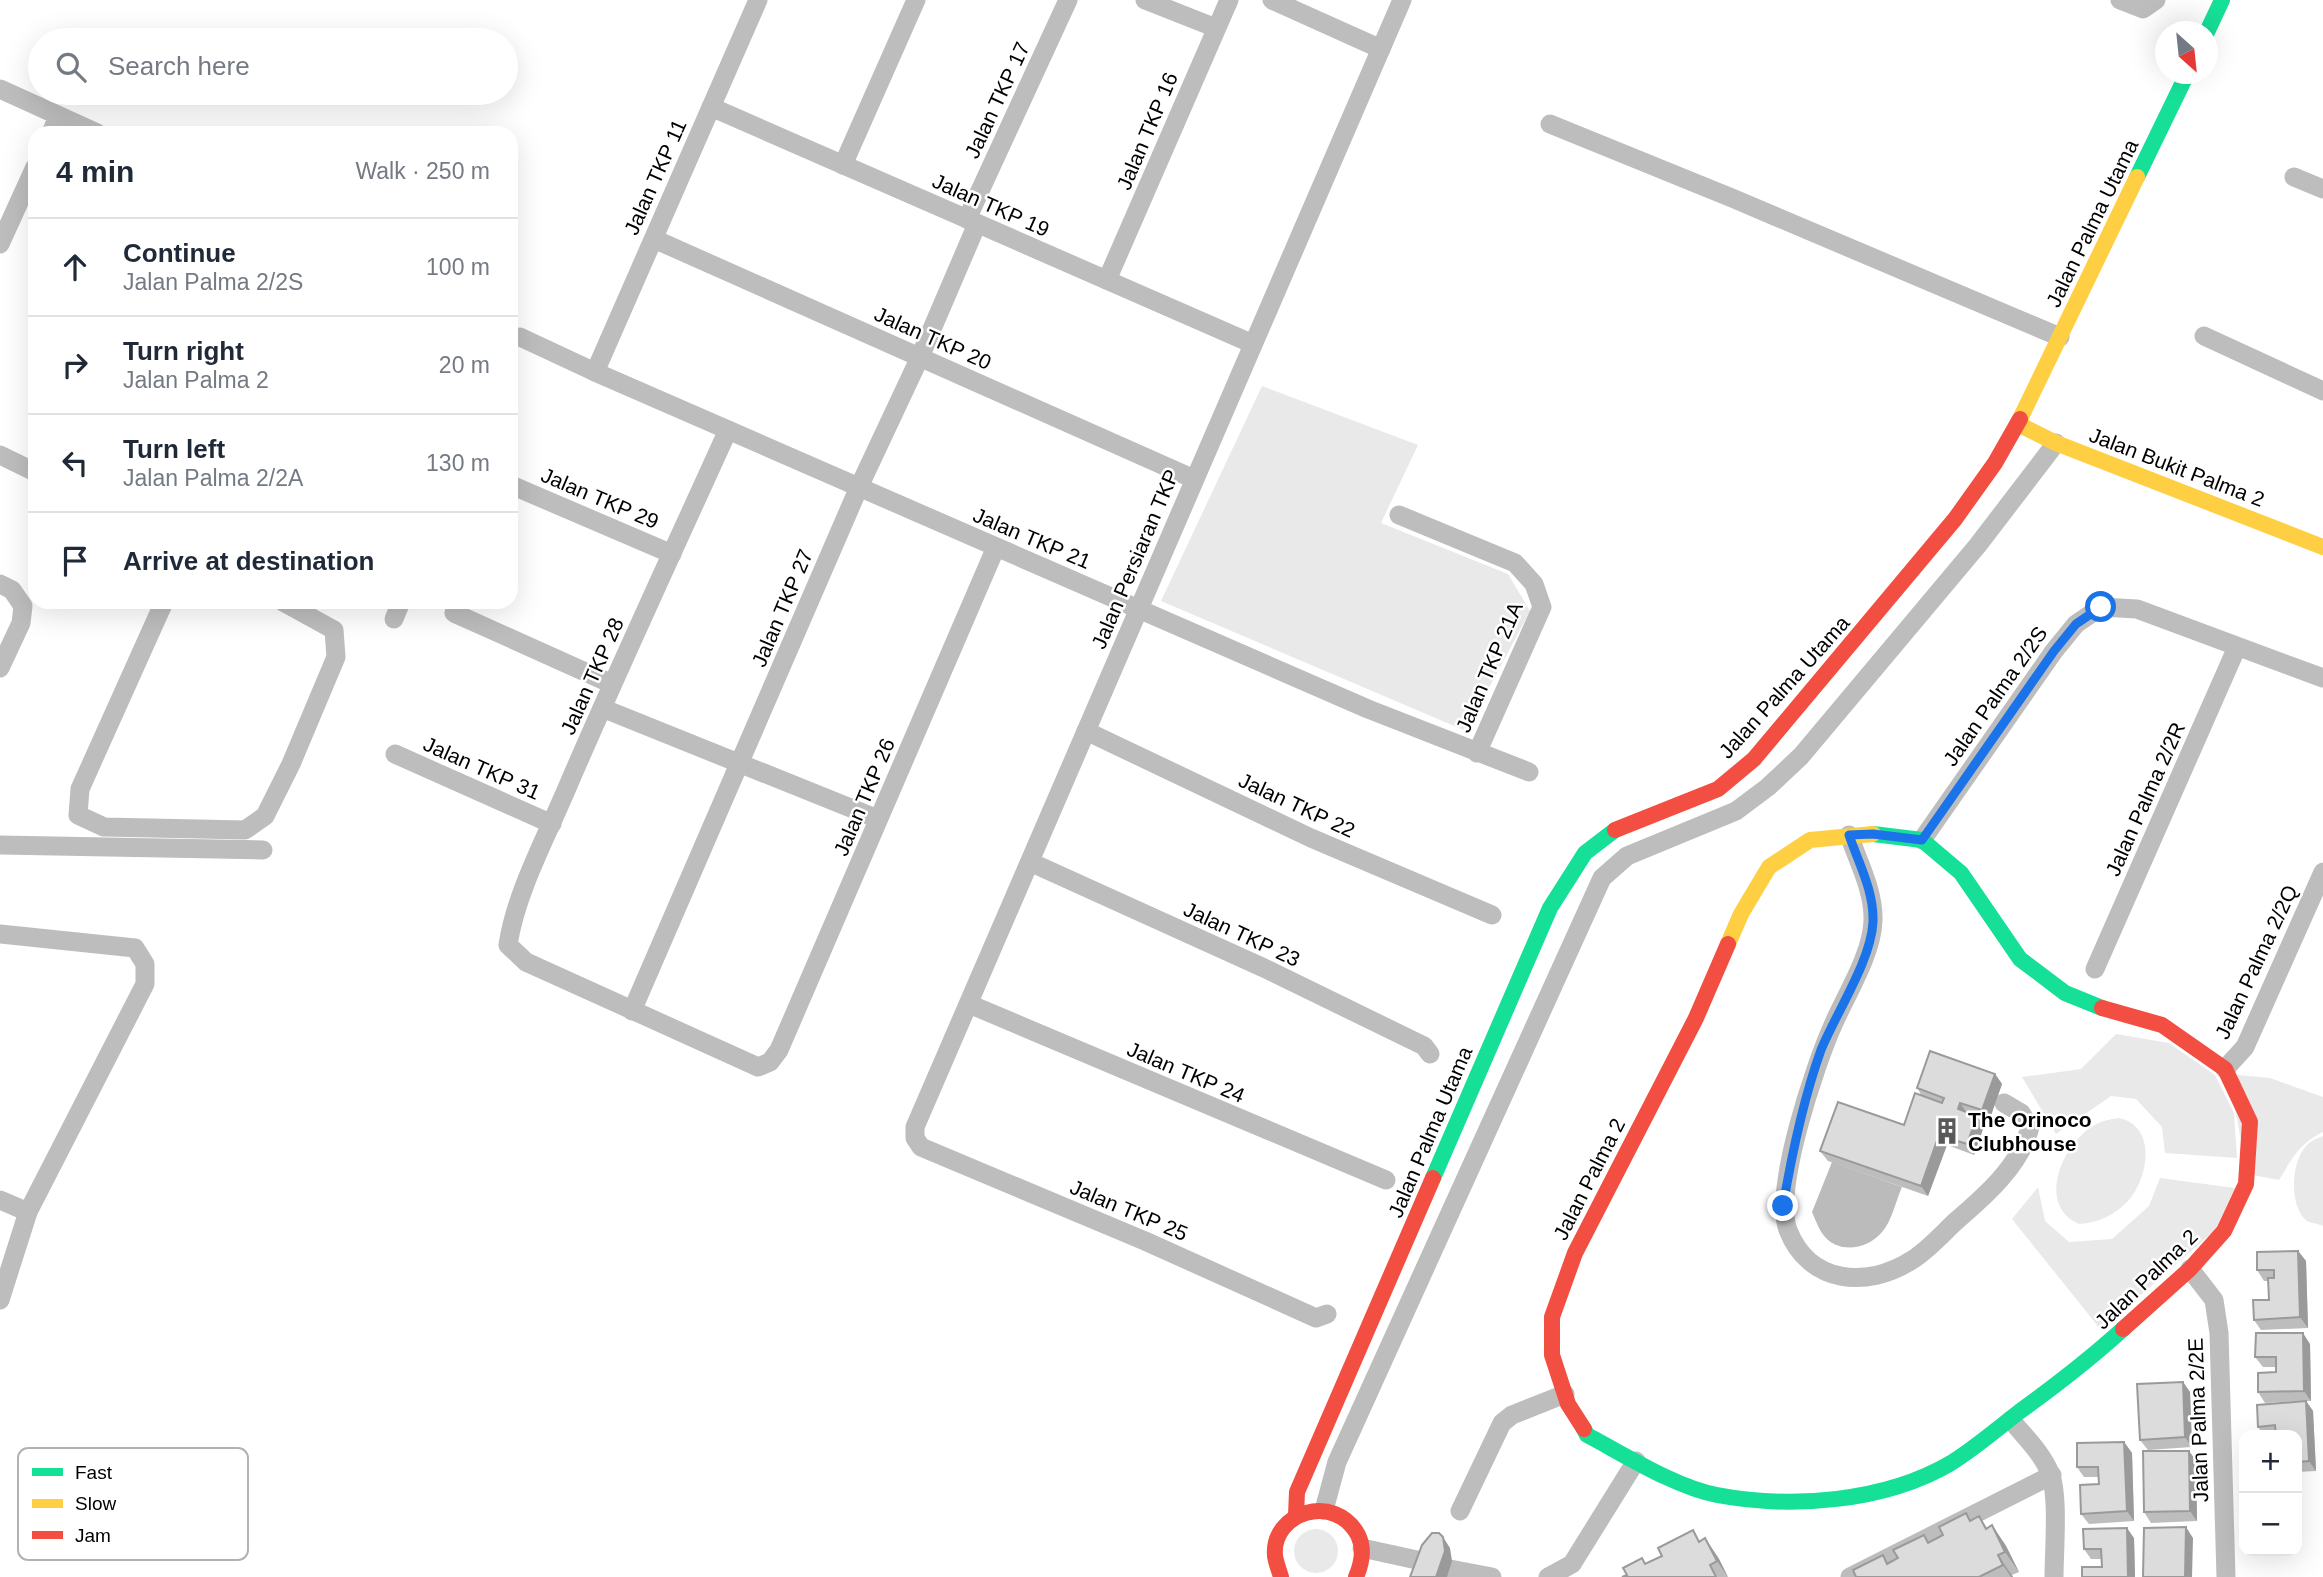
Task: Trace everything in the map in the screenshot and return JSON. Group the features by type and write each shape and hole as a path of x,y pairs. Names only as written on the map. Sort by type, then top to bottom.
{"street":[{"name":"Jalan TKP 11","path":"595,372 758,0"},
{"path":"843,165 916,0"},
{"name":"Jalan TKP 17","path":"972,221 1068,0"},
{"path":"1144,0 1216,28"},
{"name":"Jalan TKP 16","path":"1107,280 1228,0"},
{"path":"1272,0 1381,49"},
{"name":"Jalan Persiaran TKP","path":"915,1138 915,1126 1402,0"},
{"path":"2120,0 2149,5"},
{"path":"2212,21 2222,0"},
{"name":"Jalan Palma Utama","path":"1296,1516 1297,1492 1550,908 1585,853 1617,828 1718,789 1754,759 1955,519 1995,463 2018,424 2182,84"},
{"path":"0,89 55,125"},
{"name":"Jalan TKP 19","path":"711,107 1252,344"},
{"path":"1550,124 2060,337"},
{"path":"2294,177 2323,189"},
{"path":"0,244 28,182"},
{"name":"Jalan TKP 27","path":"632,1011 859,487 920,357 972,221"},
{"name":"Jalan TKP 20","path":"653,239 1194,479"},
{"name":"Jalan TKP 21","path":"518,336 996,547 1477,753 1530,772"},
{"path":"2204,336 2323,390"},
{"name":"Jalan Bukit Palma 2","path":"2018,424 2056,443 2323,547"},
{"name":"Jalan TKP 28","path":"632,1011 526,962 509,945 512,918 601,708 728,430"},
{"path":"1324,1510 1337,1462 1602,878 1627,856 1736,811 1768,787 1801,756 1978,545 2056,443"},
{"path":"0,454 28,468"},
{"name":"Jalan TKP 29","path":"518,488 672,554"},
{"name":"Jalan TKP 21A","path":"1399,515 1515,563 1534,584 1542,607 1477,753"},
{"name":"Jalan TKP 26","path":"632,1011 758,1067 769,1062 779,1050 996,547"},
{"path":"0,584 12,590 23,606 21,624 0,668"},
{"name":"Jalan Palma 2/2S","path":"1922,840 2061,642 2076,624 2101,607 2137,609 2323,678"},
{"path":"161,609 80,789 78,816 104,827 245,830 265,816 291,764 335,657 334,630 296,609"},
{"path":"454,613 612,684"},
{"name":"Jalan Palma 2/2R","path":"2095,969 2237,647"},
{"path":"601,708 878,819"},
{"name":"Jalan TKP 22","path":"1086,731 1311,838 1492,915"},
{"name":"Jalan TKP 31","path":"395,754 552,824"},
{"name":"Jalan Palma 2","path":"1873,834 1922,840 1961,873 2020,960 2065,993 2106,1010 2162,1025 2225,1069 2250,1122 2246,1184 2224,1231 2190,1269 2086,1363 1950,1463 1898,1486 1842,1499 1794,1502 1716,1495 1661,1475 1587,1435 1568,1404 1552,1355 1552,1317 1574,1254 1696,1018 1741,914 1769,867 1810,840 1849,835 1873,834"},
{"path":"1849,835 1872,895 1873,924 1865,955 1822,1049 1810,1083 1791,1161 1783,1206 1788,1230 1801,1251 1817,1267 1833,1275 1853,1279 1883,1273 1912,1260 1993,1189 2027,1142 2030,1127 2021,1113 2004,1103"},
{"path":"0,845 263,850"},
{"name":"Jalan TKP 23","path":"1030,862 1264,968 1424,1046 1430,1054"},
{"name":"Jalan Palma 2/2Q","path":"2225,1069 2245,1046 2323,872"},
{"path":"0,934 135,948 145,964 145,984 28,1212 0,1300"},
{"name":"Jalan TKP 24","path":"969,1004 1386,1180"},
{"name":"Jalan TKP 25","path":"915,1138 921,1147 1145,1241 1316,1318 1327,1314"},
{"path":"0,1200 28,1212"},
{"name":"Jalan Palma 2/2E","path":"2190,1269 2214,1300 2219,1333 2226,1577"},
{"path":"1460,1511 1502,1423 1511,1415 1565,1394"},
{"path":"2011,1420 2042,1457 2052,1475 2055,1516 2054,1577"},
{"path":"1548,1577 1572,1564 1636,1461"},
{"path":"1850,1577 2052,1475"},
{"path":"1276,1574 1274,1552 1277,1538 1285,1525 1310,1510 1324,1510 1338,1514 1350,1522 1359,1534 1363,1559 1356,1577"},
{"path":"1363,1548 1426,1562"},
{"path":"1450,1569 1492,1577"}],"shaded area":[{"path":"1262,386 1418,445 1381,523 1508,574 1530,611 1466,731 1161,601"},
{"path":"2116,1034 2169,1043 2215,1075 2234,1113 2237,1158 2165,1153 2162,1127 2136,1099 2111,1096 2056,1134 2022,1077 2081,1069"},
{"path":"2229,1074 2270,1078 2323,1097 2323,1132 2302,1146 2279,1180 2247,1174"},
{"path":"2119,1118 2131,1123 2144,1142 2146,1154 2141,1179 2128,1201 2112,1214 2079,1224 2066,1215 2059,1203 2056,1190 2058,1175 2064,1160 2082,1135 2106,1120"},
{"path":"2323,1136 2323,1226 2307,1221 2301,1214 2294,1194 2294,1182 2302,1151 2315,1139"},
{"path":"1832,1162 1902,1187 1885,1227 1876,1238 1862,1246 1838,1246 1831,1242 1821,1231 1812,1212"},
{"path":"2160,1178 2235,1188 2215,1230 2101,1330 2012,1219 2038,1187 2045,1221 2069,1242 2112,1239 2149,1206"},
{"path":"1316,1529 1332,1535 1338,1551 1332,1567 1316,1573 1300,1567 1294,1551 1300,1535"}],"building":[{"name":"The Orinoco Clubhouse","path":"1930,1051 1995,1074 1982,1110 1960,1103 1958,1109 1977,1116 1967,1144 1939,1135 1921,1186 1820,1151 1838,1102 1904,1125 1915,1093 1942,1103 1944,1098 1917,1088"},
{"path":"2298,1251 2300,1317 2254,1320 2253,1300 2269,1300 2268,1278 2274,1278 2274,1270 2257,1270 2257,1252"},
{"path":"2256,1333 2303,1333 2304,1391 2258,1392 2258,1373 2276,1372 2276,1357 2255,1357"},
{"path":"2183,1382 2185,1437 2140,1440 2137,1384"},
{"path":"2306,1401 2309,1461 2302,1462 2302,1430 2276,1430 2275,1425 2258,1427 2257,1405"},
{"path":"2124,1442 2127,1511 2081,1514 2080,1485 2099,1484 2098,1467 2077,1467 2077,1443"},
{"path":"2143,1451 2189,1451 2190,1511 2144,1512"},
{"path":"1966,1513 1970,1521 1979,1516 1986,1529 1992,1525 2005,1552 1998,1555 2003,1565 1979,1577 1856,1577 1853,1570 1883,1555 1887,1564 1898,1558 1893,1550 1924,1535 1928,1543 1943,1535 1939,1527"},
{"path":"2186,1527 2185,1577 2143,1577 2144,1528"},
{"path":"2127,1528 2128,1577 2082,1577 2082,1567 2102,1567 2101,1549 2084,1549 2083,1529"},
{"path":"1693,1530 1699,1542 1705,1538 1717,1561 1710,1565 1716,1577 1622,1577 1627,1575 1623,1568 1642,1558 1645,1564 1662,1556 1658,1548"},
{"path":"1432,1533 1439,1533 1443,1537 1445,1551 1436,1577 1410,1577 1422,1545"}],"traffic: fast":[{"path":"2212,21 2222,0"},
{"path":"2137,177 2182,84"},
{"path":"1433,1178 1550,908 1585,853 1615,830"},
{"path":"1873,834 1922,840 1961,873 2020,959 2065,993 2102,1008"},
{"path":"1584,1429 1587,1435 1650,1470 1684,1485 1717,1495 1806,1501 1867,1494 1925,1476 1951,1463 2059,1382 2123,1329"}],"traffic: slow":[{"path":"2020,419 2137,177"},
{"path":"2018,424 2056,443 2323,547"},
{"path":"1728,944 1741,914 1769,867 1810,840 1873,834"}],"traffic: jam":[{"path":"1615,830 1718,789 1754,759 1955,519 1995,463 2020,419"},
{"path":"1584,1429 1568,1404 1552,1355 1552,1317 1575,1253 1696,1018 1728,944"},
{"path":"2102,1008 2162,1025 2225,1069 2250,1122 2246,1184 2224,1231 2190,1269 2123,1329"},
{"path":"1296,1515 1297,1492 1433,1178"},
{"path":"1281,1577 1275,1556 1276,1541 1283,1528 1306,1513 1321,1511 1335,1514 1348,1522 1358,1535 1362,1556 1356,1577"}],"place":[{"name":"The Orinoco Clubhouse","path":"1947,1131"}],"route":[{"path":"1783,1206 1810,1083 1822,1049 1865,955 1873,924 1872,895 1849,835 1873,834 1922,840 2054,651 2076,624 2101,607"}]}
